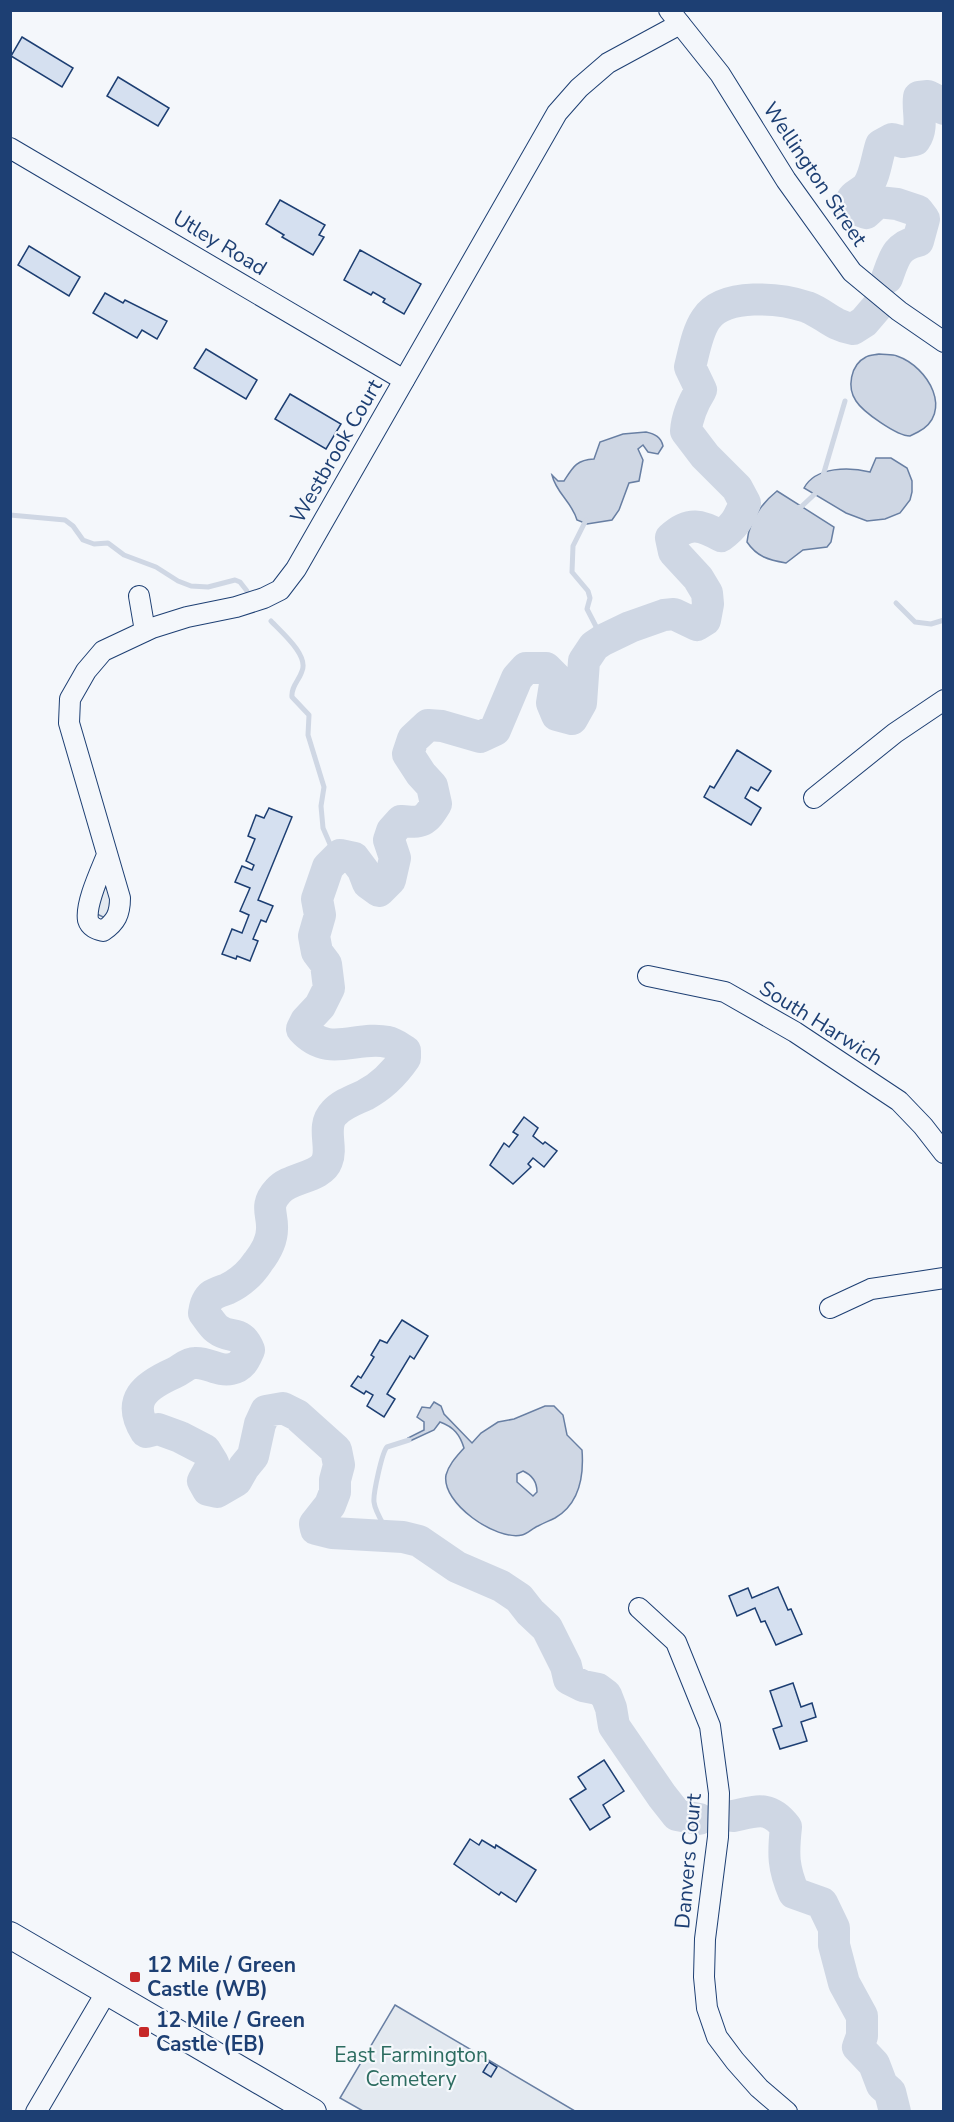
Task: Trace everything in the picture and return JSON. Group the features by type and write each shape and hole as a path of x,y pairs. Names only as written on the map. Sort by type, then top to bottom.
{"main road":[{"path":"10,1935 313,2112"}],"street":[{"name":"Wellington Street","path":"674,17 720,74 786,180 852,272 899,311 944,342"},
{"name":"Westbrook Court","path":"107,855 69,723 70,699 86,670 103,651 145,631 187,617 236,607 264,598 279,590 296,569 557,113 579,88 608,63 674,17"},
{"name":"Utley Road","path":"10,148 404,380"},
{"path":"139,596 145,631"},
{"path":"814,798 895,733 940,710"},
{"name":"South Harwich","path":"648,976 725,992 795,1032 899,1101 944,1153"},
{"path":"830,1308 871,1289 944,1278"},
{"name":"Danvers Court","path":"639,1608 676,1642 710,1726 719,1793 718,1837 705,1939 704,1977 707,2007 717,2037 735,2061 759,2088 787,2112"},
{"path":"36,2112 107,1991"}],"green space":[{"path":"106,875 114,897 108,917 103,917 97,914 96,903"},
{"name":"East Farmington Cemetery","path":"395,2005 575,2111 363,2111 340,2098"}],"shaded area":[{"path":"895,355 909,362 919,370 933,391 936,403 929,424 910,436 881,423 860,406 853,396 851,383 856,365 867,356"},
{"path":"646,432 657,436 663,446 658,454 648,452 643,445 638,449 643,460 639,481 629,483 619,510 612,520 587,524 577,520 552,475 558,481 564,481 576,465 594,459 600,442 623,434"},
{"path":"876,458 891,458 907,468 912,481 912,492 910,500 900,513 885,519 867,521 846,513 804,488 809,481 825,472 853,469 870,472"},
{"path":"777,491 834,527 831,542 827,547 803,550 786,563 764,557 751,547 747,542 753,520 761,507"},
{"path":"434,1402 441,1406 444,1414 472,1443 481,1433 498,1422 514,1419 545,1406 554,1406 563,1415 567,1435 582,1450 581,1479 570,1505 555,1518 522,1535 498,1532 472,1518 452,1497 447,1486 447,1471 464,1448 456,1432 440,1422 434,1430 410,1441 408,1438 424,1430 424,1422 417,1417 422,1407 430,1408","holes":["523,1471 536,1485 537,1492 533,1496 517,1482 517,1474"]}],"building":[{"path":"22,37 73,68 62,87 11,56"},
{"path":"118,77 169,108 158,126 107,96"},
{"path":"280,200 325,225 319,235 324,237 313,255 282,237 284,235 266,224"},
{"path":"29,246 80,277 69,296 18,265"},
{"path":"360,250 421,284 404,314 383,302 385,299 373,292 371,295 344,280"},
{"path":"105,293 123,303 125,300 167,321 157,339 142,330 137,338 93,313"},
{"path":"206,349 257,380 246,399 194,368"},
{"path":"290,394 341,424 326,449 275,419"},
{"path":"737,750 771,771 758,791 751,787 745,798 761,808 751,825 704,797 710,786 714,788"},
{"path":"269,808 292,817 258,900 273,906 266,922 261,920 253,939 258,941 250,961 237,956 236,959 222,954 232,929 242,933 249,915 240,911 250,888 235,882 242,866 252,870 254,865 246,861 255,839 248,836 256,815 264,818"},
{"path":"524,1117 538,1128 533,1136 557,1151 544,1167 533,1158 528,1164 531,1167 513,1184 490,1165 504,1143 509,1147 518,1135 513,1132"},
{"path":"402,1320 428,1336 414,1359 410,1356 387,1394 395,1399 384,1417 367,1406 373,1395 366,1391 364,1394 351,1386 358,1376 361,1378 374,1357 371,1355 380,1340 387,1343"},
{"path":"778,1587 802,1634 776,1645 765,1621 761,1622 755,1608 737,1616 729,1596 748,1588 752,1598"},
{"path":"793,1683 801,1707 812,1703 816,1717 801,1722 807,1741 780,1749 773,1729 782,1726 770,1691"},
{"path":"604,1760 624,1791 603,1805 610,1817 590,1830 570,1799 586,1789 578,1777"},
{"path":"470,1839 479,1845 482,1840 495,1848 496,1845 536,1870 516,1902 501,1892 499,1895 454,1864"},
{"path":"489,2062 497,2067 491,2077 483,2072"}],"waterway":[{"path":"887,278 900,250 918,241 924,219 918,211 897,204 878,202 866,213 852,208 850,204 853,198 870,183 881,145 892,139 903,142 915,140 920,125 919,97 928,96 942,103 944,109"},
{"path":"699,1819 677,1815 614,1726 606,1695 598,1689 583,1686 569,1679 566,1666 547,1628 519,1598 501,1586 457,1567 419,1541 403,1537 332,1533 316,1529 315,1524 330,1505 335,1492 339,1465 336,1450 297,1415 283,1408 266,1411 260,1424 253,1456 236,1481 217,1492 208,1490 203,1481 213,1463 205,1450 158,1429 146,1432 140,1421 138,1403 147,1389 189,1364 200,1363 227,1370 243,1362 249,1350 246,1344 243,1339 222,1332 213,1326 204,1313 208,1300 211,1296 232,1287 244,1278 263,1255 272,1233 271,1201 278,1191 283,1186 324,1167 329,1149 328,1124 334,1113 382,1084 405,1058 405,1051 395,1044 376,1041 322,1043 302,1029 320,1006 329,988 326,964 317,952 314,936 320,915 317,899 328,867 340,855 354,858 363,870 368,883 379,891 390,880 395,858 389,840 392,831 401,821 414,822 426,818 436,804 432,786 408,754 413,739 428,725 442,726 480,737 495,730 517,678 526,668 546,668 556,678 552,703 557,715 572,719 581,703 584,661 594,646 630,627 664,615 674,614 697,625 705,620 708,604 707,593 698,578 674,552 671,538 689,527 701,527 721,536 736,522 745,503 737,488 705,456 686,431 691,410 701,390 690,367 703,324 714,310 739,301 768,300 796,304 807,307 839,325 853,329 864,322 876,308"},
{"path":"822,479 845,401"},
{"path":"795,508 801,507 818,491"},
{"path":"10,515 65,520 73,526 83,540 94,544 108,543 124,555 156,567 178,581 191,586 208,587 235,580 240,582 247,591"},
{"path":"739,517 754,521 758,519"},
{"path":"586,520 573,546 572,572 588,591 590,598 587,609 603,640"},
{"path":"896,603 915,622 931,624 944,620"},
{"path":"271,621 293,644 302,658 302,671 292,697 309,715 308,735 324,787 321,806 323,828 336,858"},
{"path":"390,1536 375,1506 376,1482 387,1447 409,1440"},
{"path":"733,1816 762,1811 774,1815 786,1827 785,1861 790,1884 794,1893 822,1903 834,1928 834,1945 844,1983 862,2016 862,2036 858,2047 874,2064 882,2085 890,2092 895,2112"}],"place":[{"name":"12 Mile / Green Castle (WB)","path":"135,1977"},
{"name":"12 Mile / Green Castle (EB)","path":"144,2032"}]}
